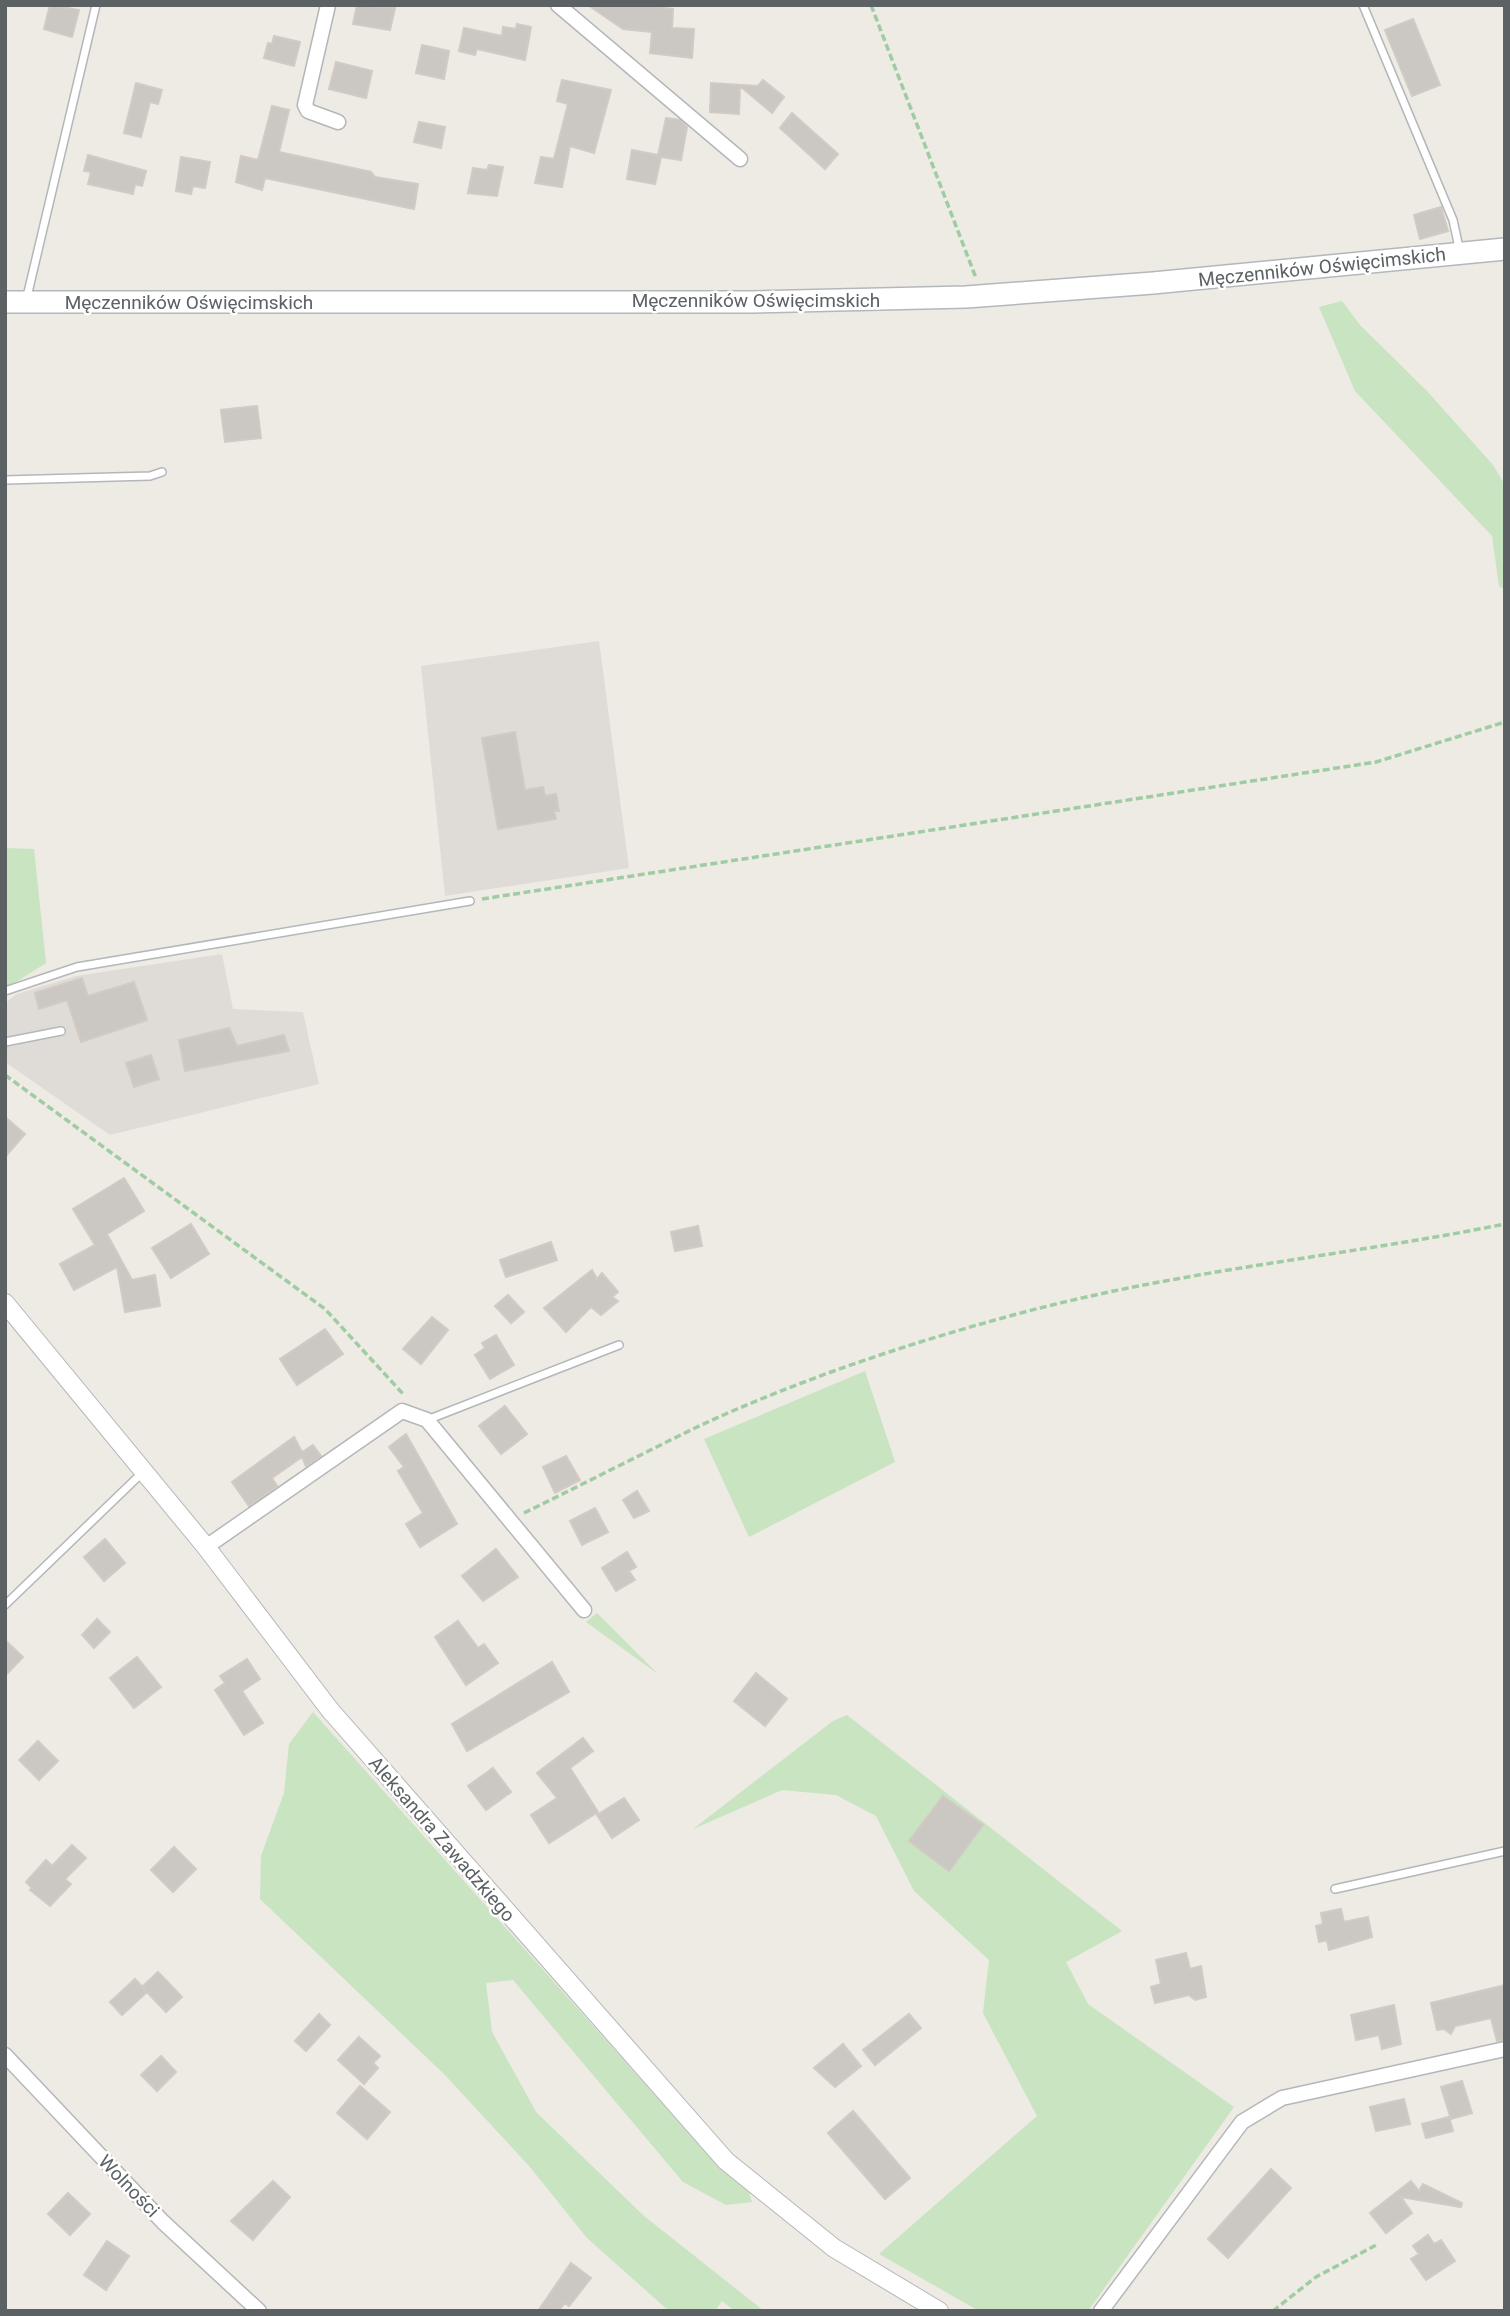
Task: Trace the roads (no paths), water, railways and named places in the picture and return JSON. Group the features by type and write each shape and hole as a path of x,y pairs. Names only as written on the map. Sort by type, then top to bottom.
{"main road":[{"name":"Męczenników Oświęcimskich","path":"16,302 752,302 983,296 1153,283 1505,249"}],"street":[{"path":"328,5 305,105 308,110 338,122"},
{"path":"558,5 740,159"},
{"name":"Aleksandra Zawadzkiego","path":"5,1303 206,1547 330,1710 726,2161 834,2248 939,2311"},
{"path":"206,1547 402,1411 427,1420 584,1610"},
{"path":"1101,2311 1242,2122 1262,2109 1282,2098 1505,2049"},
{"name":"Wolności","path":"5,2055 163,2222 259,2311"}],"lane":[{"path":"16,302 96,5"},
{"path":"1363,5 1453,220 1460,253"},
{"path":"5,480 150,476 162,472"},
{"path":"5,991 77,967 470,901"},
{"path":"5,1042 61,1031"},
{"path":"427,1420 619,1345"},
{"path":"5,1605 144,1472"},
{"path":"1335,1889 1505,1851"}]}
